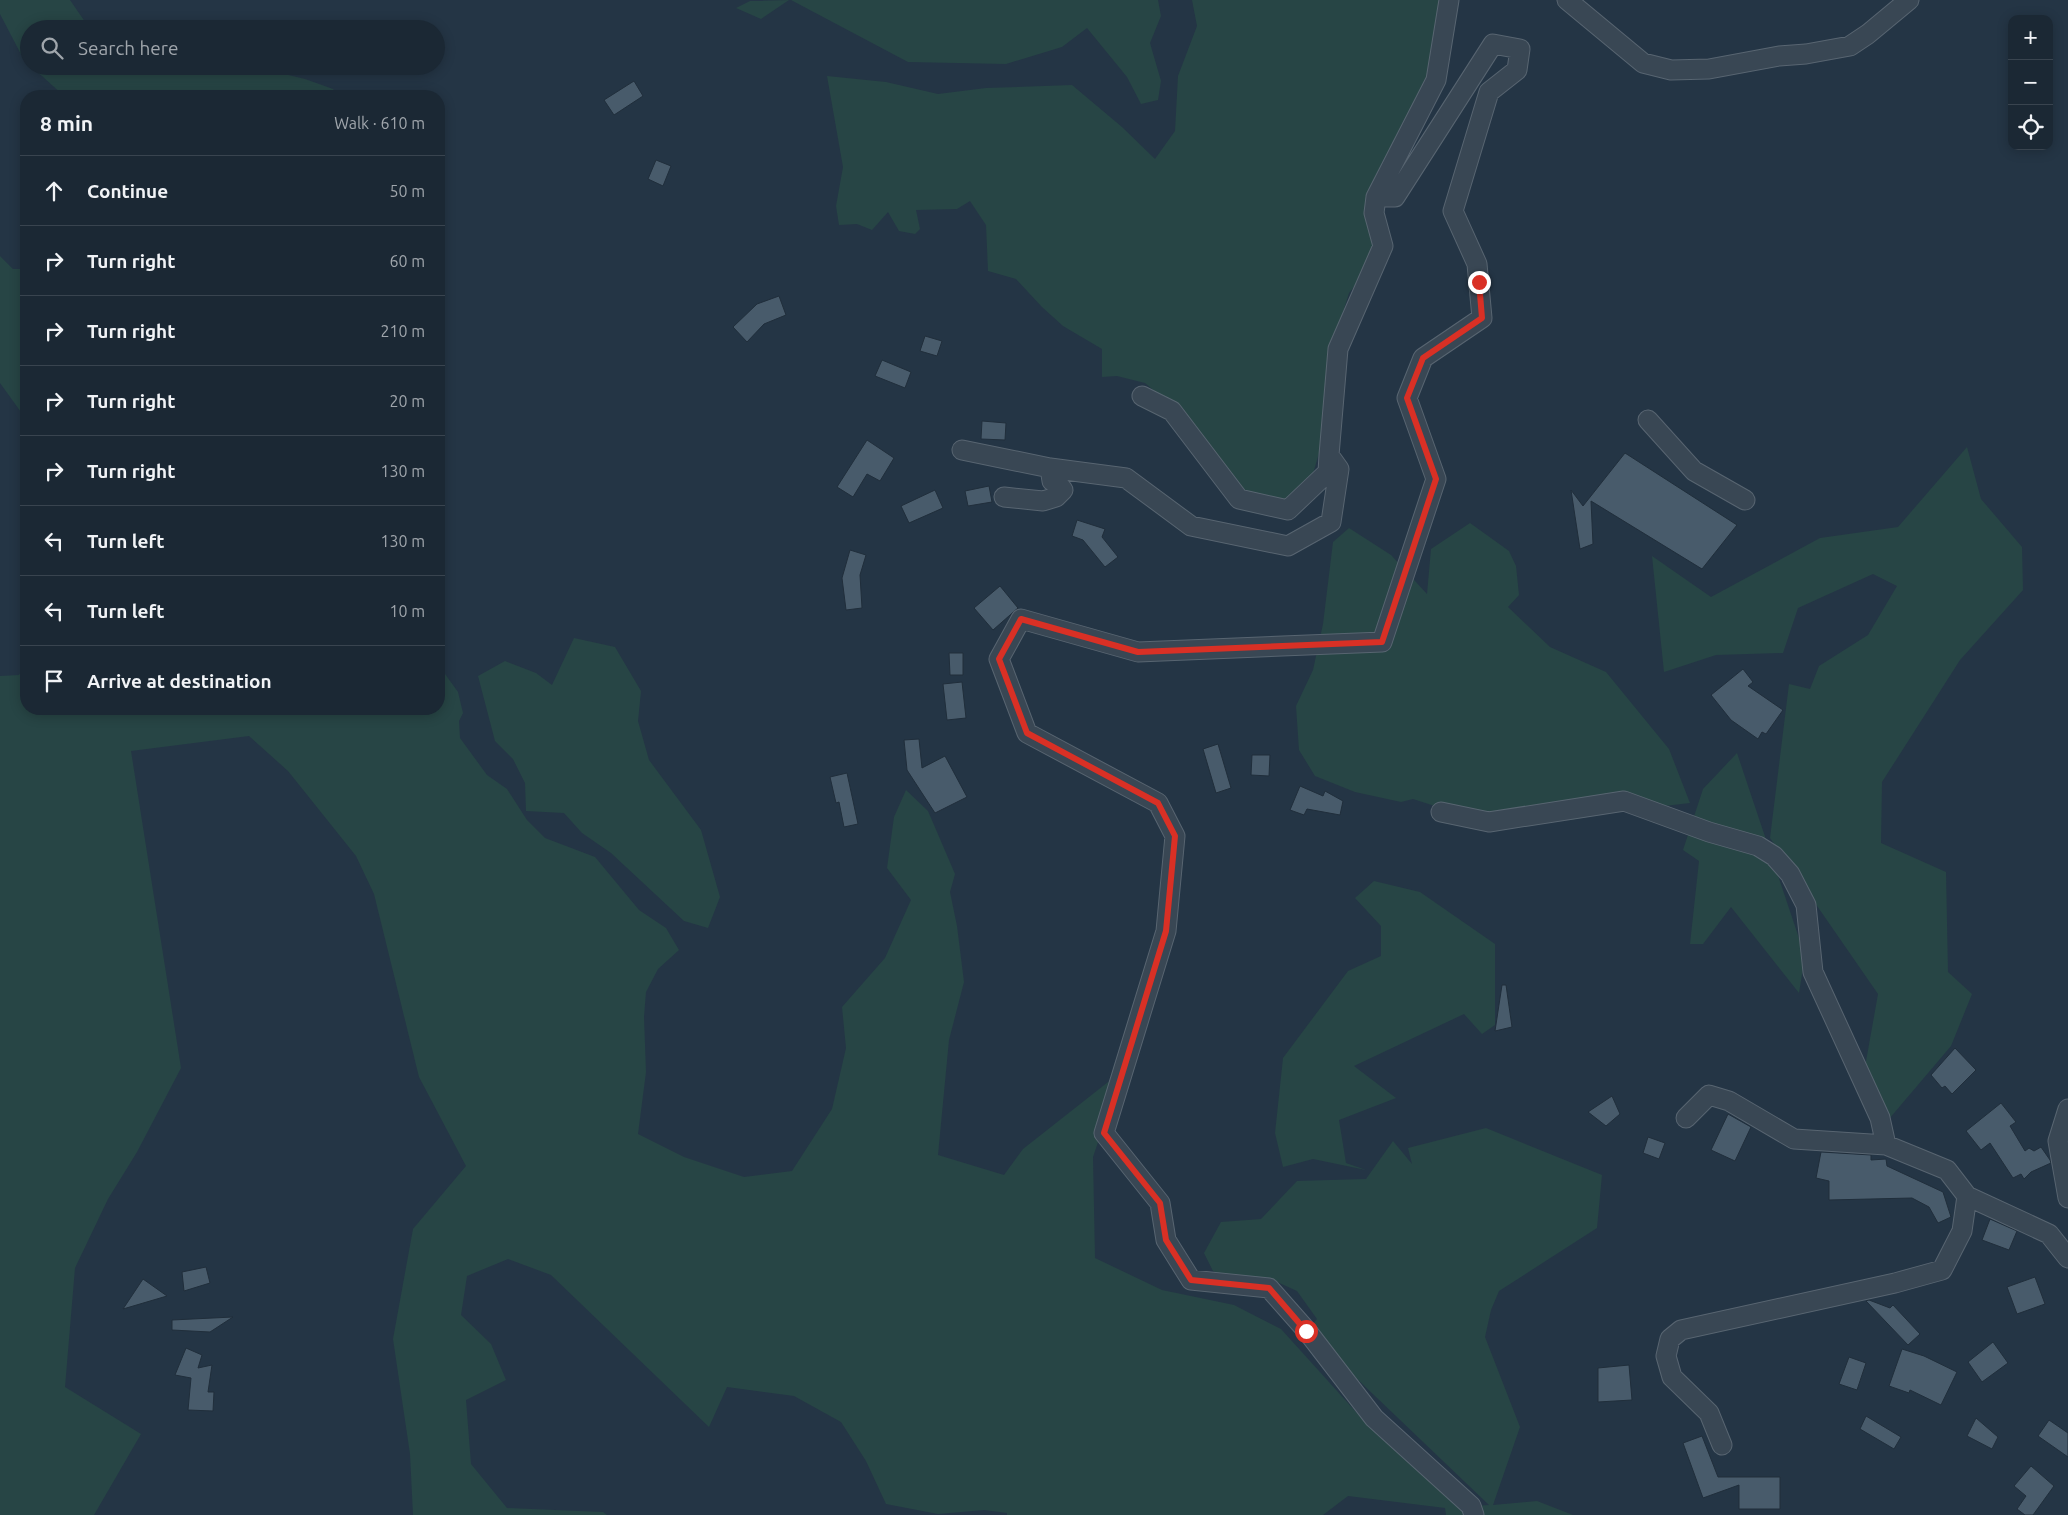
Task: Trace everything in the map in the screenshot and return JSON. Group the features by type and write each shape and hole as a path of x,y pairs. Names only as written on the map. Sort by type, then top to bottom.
{"street":[{"path":"1142,396 1172,411 1239,499 1288,510 1328,472 1338,349 1383,246 1374,213 1376,196 1436,80 1448,0"},
{"path":"1566,0 1642,62 1672,70 1709,70 1779,56 1806,54 1850,46 1868,34 1909,0"},
{"path":"1376,196 1395,198 1493,44 1520,49 1517,70 1489,92 1453,211 1477,264 1482,318 1423,358 1407,398 1436,479 1382,642 1138,652 1021,619 999,659 1027,733 1158,803 1175,836 1166,931 1104,1133 1160,1203 1166,1240 1191,1280 1269,1288 1306,1331 1374,1418 1471,1506 1474,1515"},
{"path":"1648,420 1694,470 1745,500"},
{"path":"962,450 1050,468 1126,478 1190,526 1288,546 1331,522 1339,469 1329,455"},
{"path":"1004,497 1043,501 1056,498 1063,490 1052,481 1050,468"},
{"path":"1441,812 1489,822 1624,801 1709,832 1758,846 1774,856 1790,874 1806,905 1813,972 1880,1118 1886,1145"},
{"path":"1686,1118 1709,1095 1729,1101 1794,1138 1886,1145 1947,1170 1967,1196 2049,1234 2068,1258"},
{"path":"2068,1109 2058,1141 2068,1198"},
{"path":"1722,1445 1709,1413 1672,1377 1666,1356 1670,1339 1681,1330 1895,1283 1942,1270 1962,1231 1967,1196"}],"green space":[{"path":"0,0 70,0 84,20 20,20 20,52 0,14"},
{"path":"789,0 761,19 736,8 750,1"},
{"path":"791,0 1158,0 1161,16 1150,43 1161,81 1158,100 1141,104 1127,77 1087,28 1062,47 1006,64 908,62"},
{"path":"1192,0 1452,0 1449,55 1367,219 1374,250 1367,271 1349,293 1330,354 1324,436 1310,484 1291,503 1246,503 1158,394 1145,383 1117,376 1102,377 1102,349 1063,326 1016,279 988,271 986,225 970,201 957,209 916,210 920,229 915,234 899,231 888,212 872,230 857,224 839,225 836,206 843,167 827,76 886,82 938,94 986,88 1072,85 1122,127 1155,159 1175,131 1178,76 1197,26"},
{"path":"41,75 288,75 334,90 57,90"},
{"path":"0,256 13,269 20,269 20,411 0,383"},
{"path":"1967,447 1981,499 2022,547 2023,590 1960,660 1882,782 1881,843 1946,872 1948,972 1972,994 1951,1046 1889,1119 1865,1067 1878,994 1770,838 1789,684 1810,689 1819,666 1868,635 1897,586 1873,574 1798,608 1783,653 1716,655 1664,672 1652,556 1711,597 1820,538 1898,527"},
{"path":"1470,523 1509,551 1516,566 1519,595 1508,607 1550,647 1606,672 1669,749 1690,803 1622,811 1570,820 1469,817 1413,799 1401,802 1355,792 1315,776 1299,750 1296,706 1313,670 1323,624 1333,542 1349,528 1391,555 1427,594 1431,549"},
{"path":"574,638 615,647 641,691 638,721 649,760 701,830 720,897 708,928 684,921 611,853 582,833 564,813 526,811 525,783 513,759 495,741 478,676 505,661 536,673 552,685"},
{"path":"20,673 20,715 445,715 445,674 458,692 463,713 459,721 460,738 487,775 507,789 527,820 545,838 595,857 639,910 666,928 679,950 658,969 646,992 644,1017 646,1072 638,1134 684,1157 744,1177 792,1171 832,1109 846,1048 842,1007 885,958 911,900 887,868 894,817 906,790 928,811 955,874 950,892 957,926 964,982 949,1040 938,1155 1004,1175 1023,1149 1122,1071 1093,1157 1095,1258 1162,1290 1234,1305 1281,1329 1366,1423 1473,1506 1489,1505 1307,1331 1317,1319 1297,1291 1266,1277 1247,1286 1213,1271 1204,1253 1221,1222 1261,1219 1297,1181 1366,1179 1393,1141 1412,1164 1408,1148 1486,1128 1602,1175 1597,1228 1499,1291 1491,1310 1485,1337 1520,1427 1493,1505 1537,1501 1573,1515 1446,1515 1445,1508 1348,1496 1323,1515 1007,1515 1007,1513 984,1510 938,1514 886,1504 866,1461 841,1422 794,1396 727,1387 709,1427 551,1275 508,1259 467,1276 461,1315 491,1344 506,1380 466,1400 471,1464 507,1508 603,1512 607,1515 413,1515 410,1454 393,1339 413,1229 466,1166 419,1077 374,894 356,856 288,771 249,736 131,751 181,1068 137,1152 108,1199 75,1268 65,1387 141,1434 94,1515 0,1515 0,676 19,675"},
{"path":"1737,753 1805,956 1799,993 1731,907 1703,944 1690,944 1699,861 1683,850 1703,789"},
{"path":"1374,881 1420,892 1495,944 1495,1025 1482,1034 1464,1014 1354,1066 1396,1098 1339,1120 1346,1163 1366,1170 1313,1159 1283,1167 1275,1133 1283,1058 1348,971 1381,956 1381,926 1355,898"}],"building":[{"path":"634,81 643,96 614,115 604,100"},
{"path":"656,160 671,166 663,186 648,179"},
{"path":"779,296 786,315 764,324 747,342 733,327 757,304"},
{"path":"925,336 942,341 937,356 920,351"},
{"path":"882,360 911,372 905,388 875,376"},
{"path":"982,421 1006,423 1005,440 981,439"},
{"path":"867,440 894,458 880,481 867,474 853,497 837,487"},
{"path":"1625,453 1737,525 1702,569 1591,501 1593,544 1580,549 1571,490 1583,506"},
{"path":"989,486 992,502 968,506 965,491"},
{"path":"935,490 943,508 909,523 901,506"},
{"path":"1077,520 1105,529 1102,537 1118,557 1105,567 1083,540 1072,536"},
{"path":"850,550 866,555 860,575 862,608 846,610 842,578"},
{"path":"1000,586 1018,608 993,630 974,608"},
{"path":"949,653 963,653 963,675 950,675"},
{"path":"1743,669 1753,682 1748,686 1783,710 1766,734 1762,732 1758,739 1731,720 1711,695"},
{"path":"962,682 966,718 947,720 943,684"},
{"path":"919,739 922,768 945,756 967,797 935,813 907,770 904,740"},
{"path":"1218,744 1231,788 1216,793 1203,749"},
{"path":"1252,755 1270,755 1269,776 1251,775"},
{"path":"847,773 858,824 844,827 839,802 836,803 830,777"},
{"path":"1300,786 1323,796 1325,791 1343,801 1340,815 1307,809 1304,815 1290,810"},
{"path":"1502,985 1506,985 1512,1027 1495,1031"},
{"path":"1955,1048 1976,1070 1952,1094 1945,1086 1942,1088 1931,1075"},
{"path":"1612,1096 1620,1114 1606,1126 1588,1112"},
{"path":"2001,1103 2016,1122 2010,1126 2025,1151 2029,1148 2034,1151 2041,1147 2051,1163 2031,1172 2024,1179 2021,1174 2013,1178 1990,1143 1981,1150 1966,1131"},
{"path":"1728,1114 1751,1127 1735,1161 1711,1150"},
{"path":"1648,1137 1665,1143 1659,1159 1643,1153"},
{"path":"1821,1152 1871,1155 1871,1160 1886,1159 1887,1166 1943,1192 1951,1217 1938,1223 1929,1207 1912,1198 1829,1200 1829,1181 1816,1178"},
{"path":"1990,1219 2017,1231 2009,1250 1982,1240"},
{"path":"206,1267 210,1283 184,1291 182,1272"},
{"path":"2035,1277 2045,1304 2017,1314 2007,1287"},
{"path":"143,1279 167,1296 123,1309"},
{"path":"1869,1300 1890,1308 1893,1305 1920,1334 1908,1345 1866,1301"},
{"path":"233,1317 210,1332 172,1330 172,1320"},
{"path":"1993,1342 2008,1363 1982,1382 1968,1362"},
{"path":"186,1348 202,1355 198,1368 212,1365 208,1392 214,1392 213,1411 188,1410 191,1378 175,1375"},
{"path":"1902,1349 1924,1356 1957,1372 1941,1405 1910,1390 1909,1393 1889,1386"},
{"path":"1849,1357 1866,1363 1857,1390 1839,1384"},
{"path":"1629,1365 1632,1400 1598,1402 1598,1368"},
{"path":"1866,1416 1901,1437 1894,1449 1860,1429"},
{"path":"1976,1418 1998,1437 1992,1449 1967,1436"},
{"path":"2049,1420 2068,1433 2068,1457 2038,1436"},
{"path":"1702,1436 1718,1477 1780,1477 1780,1509 1739,1509 1739,1485 1703,1498 1683,1443"},
{"path":"2031,1466 2054,1486 2033,1515 2025,1515 2017,1509 2026,1496 2014,1486"}],"route":[{"path":"1306,1331 1269,1288 1191,1280 1166,1240 1160,1203 1104,1133 1166,931 1175,836 1158,803 1027,733 999,659 1021,619 1138,652 1382,642 1436,479 1407,398 1423,358 1482,318 1479,282"}]}
